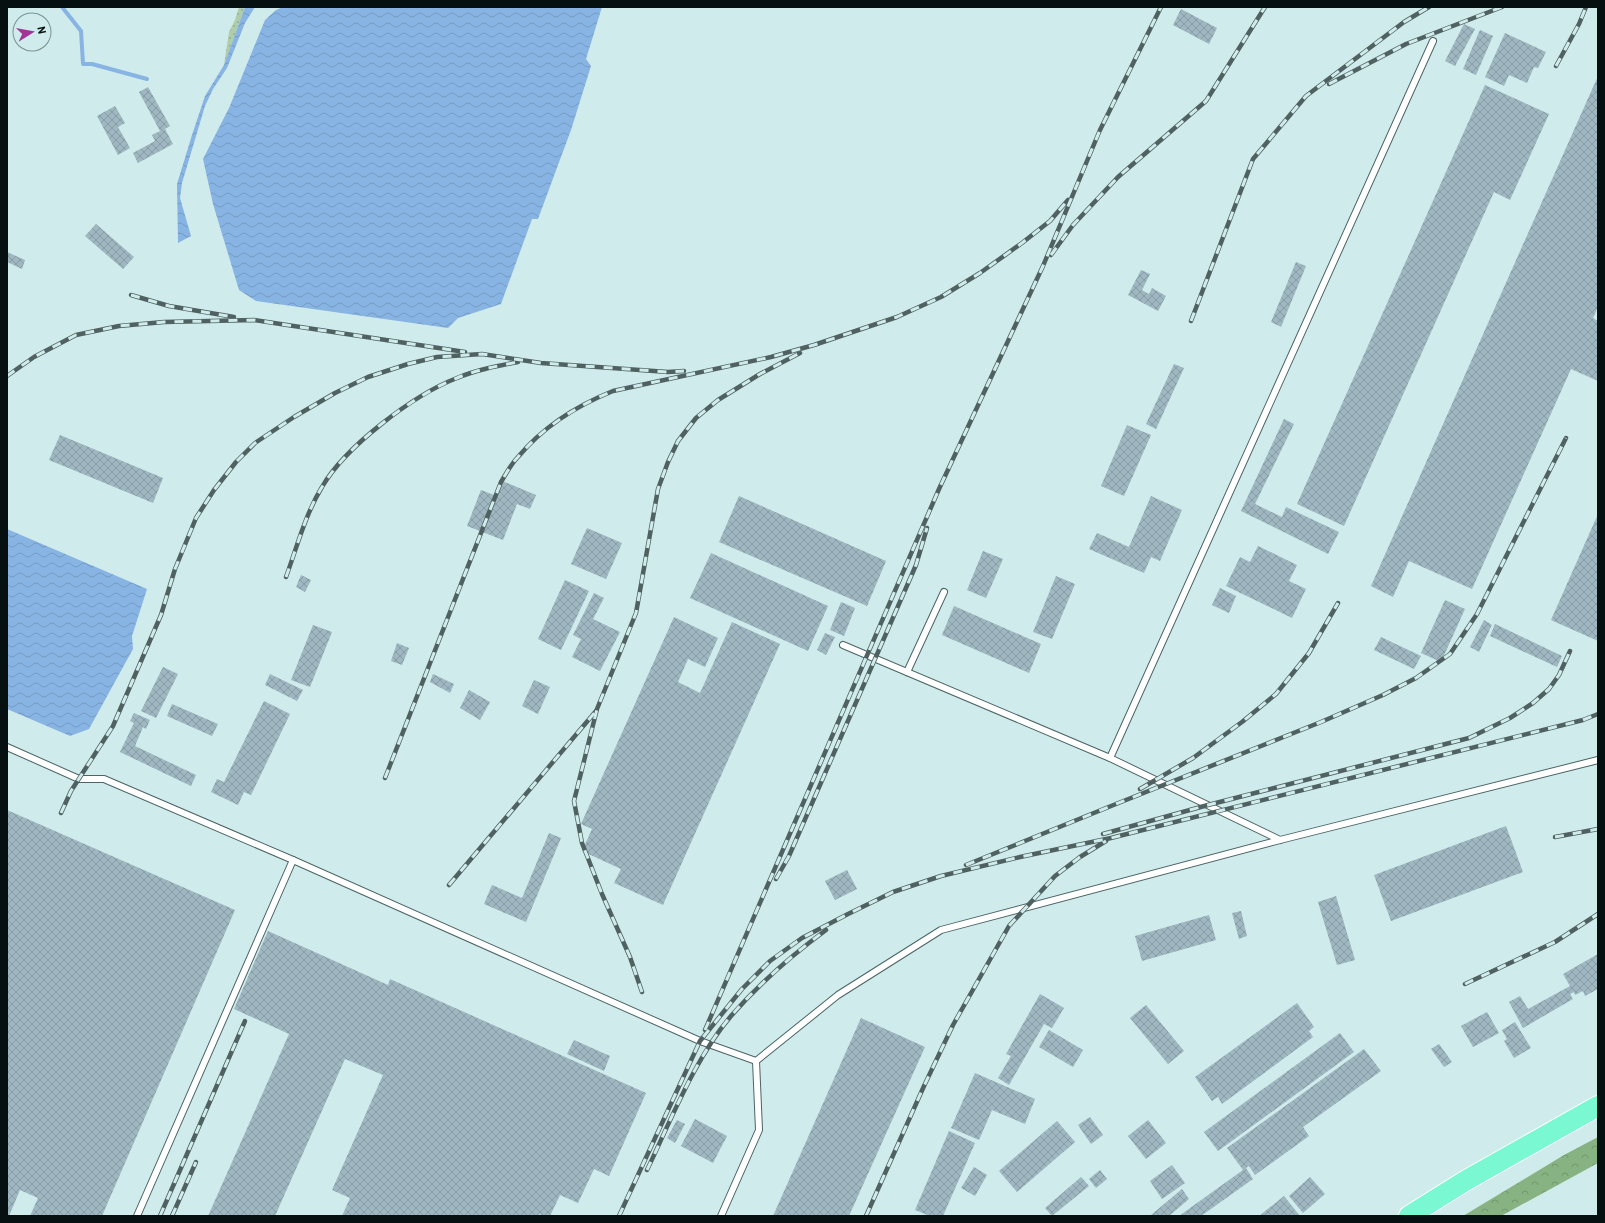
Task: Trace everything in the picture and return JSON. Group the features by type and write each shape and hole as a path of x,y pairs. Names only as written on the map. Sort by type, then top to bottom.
{"highway":[{"path":"1409,1216 1465,1181 1598,1106"}],"lane":[{"path":"1110,758 1433,41"},
{"path":"907,672 944,592"},
{"path":"843,645 1110,758 1280,840"},
{"path":"7,747 79,779 104,779 293,860 700,1041 756,1061"},
{"path":"756,1061 838,995 941,930 1026,906 1280,840 1598,760"},
{"path":"136,1216 293,860"},
{"path":"722,1216 759,1130 756,1061"}],"green space":[{"path":"239,7 245,7 224,65 229,32"},
{"path":"1598,1137 1598,1163 1501,1216 1463,1216 1564,1155"}],"water":[{"path":"245,7 255,7 245,23 227,68 213,89 205,106 182,183 180,198 191,236 178,243 177,184 205,96 224,65"},
{"path":"283,7 602,7 586,59 591,66 571,130 538,219 532,219 501,304 458,318 448,328 256,301 239,290 213,204 203,159 229,108 265,20 276,10"},
{"path":"7,529 147,589 132,636 133,649 89,729 70,736 7,709"}],"building":[{"path":"1181,9 1217,28 1209,44 1173,25"},
{"path":"1464,24 1475,29 1455,66 1445,61"},
{"path":"1480,30 1493,36 1476,75 1463,69"},
{"path":"1505,33 1546,52 1538,68 1534,67 1527,83 1509,75 1504,86 1485,77"},
{"path":"1598,76 1598,307 1593,318 1598,321 1598,381 1571,369 1472,589 1409,561 1393,597 1371,586"},
{"path":"1485,85 1549,114 1510,200 1494,192 1344,526 1297,504"},
{"path":"148,87 170,126 165,129 173,144 138,163 133,153 155,141 152,135 160,131 139,92"},
{"path":"115,106 125,123 118,127 130,148 118,155 97,116"},
{"path":"96,224 134,257 123,269 85,236"},
{"path":"7,252 25,260 22,269 7,262"},
{"path":"1296,262 1306,266 1281,327 1271,322"},
{"path":"1141,270 1150,274 1142,290 1149,294 1152,288 1166,296 1158,311 1128,295"},
{"path":"1174,364 1184,368 1156,429 1146,424"},
{"path":"1284,419 1294,424 1255,504 1282,517 1286,507 1339,532 1328,554 1241,511"},
{"path":"1127,425 1151,435 1124,496 1101,486"},
{"path":"60,435 163,478 153,503 49,460"},
{"path":"500,480 536,495 530,509 517,504 503,540 467,526 481,490 494,495"},
{"path":"739,496 886,561 867,606 719,542"},
{"path":"1151,496 1182,510 1160,561 1151,557 1144,573 1089,549 1097,533 1129,547"},
{"path":"1598,514 1598,641 1551,620"},
{"path":"587,528 622,543 606,579 571,564"},
{"path":"1258,546 1297,565 1289,581 1306,589 1292,618 1226,586 1240,557 1250,562"},
{"path":"983,551 1003,559 986,598 967,590"},
{"path":"711,553 828,606 808,651 690,598"},
{"path":"301,575 311,580 305,592 296,587"},
{"path":"1056,576 1075,584 1052,639 1033,632"},
{"path":"565,580 589,591 561,650 538,639"},
{"path":"1220,588 1236,596 1229,613 1212,605"},
{"path":"594,593 604,598 593,619 620,632 600,671 572,657 581,639 573,635"},
{"path":"1445,600 1465,609 1441,662 1421,653"},
{"path":"841,602 855,608 844,636 830,630"},
{"path":"954,606 1041,644 1029,673 942,635"},
{"path":"674,617 718,638 705,667 688,659 678,682 700,693 732,622 780,644 663,905 614,883 621,869 582,851 592,829 581,824"},
{"path":"1484,620 1492,625 1479,652 1470,647"},
{"path":"1495,624 1562,656 1557,667 1490,636"},
{"path":"313,625 332,632 310,687 291,680"},
{"path":"825,633 835,637 826,655 817,650"},
{"path":"1381,637 1421,656 1414,669 1374,650"},
{"path":"397,643 409,648 402,665 391,661"},
{"path":"163,667 178,674 156,718 141,711"},
{"path":"270,674 303,690 297,701 265,685"},
{"path":"433,674 454,684 450,693 430,682"},
{"path":"534,680 550,687 538,714 522,706"},
{"path":"469,690 490,702 480,720 460,708"},
{"path":"264,701 290,714 251,795 244,792 238,805 211,792 217,779 224,782"},
{"path":"172,704 218,724 212,736 167,716"},
{"path":"134,713 150,720 146,729 143,727 135,746 196,775 191,786 120,752 134,723 130,721"},
{"path":"7,810 235,910 102,1216 30,1216 38,1198 20,1190 9,1216 7,1216"},
{"path":"1506,826 1523,872 1391,921 1374,875"},
{"path":"549,833 561,838 526,922 484,904 492,885 522,898"},
{"path":"847,870 857,889 835,900 825,881"},
{"path":"1336,896 1355,960 1337,965 1318,902"},
{"path":"1241,911 1247,936 1239,939 1232,913"},
{"path":"1209,915 1216,940 1142,961 1135,936"},
{"path":"268,931 388,985 390,979 646,1093 609,1176 594,1169 578,1203 560,1195 550,1216 543,1216 539,1214 538,1216 342,1216 350,1198 332,1190 383,1075 345,1059 275,1216 208,1216 289,1034 234,1009"},
{"path":"1598,954 1598,989 1585,996 1583,991 1575,995 1574,992 1570,994 1573,999 1523,1028 1509,1002 1520,996 1528,1009 1570,986 1563,974"},
{"path":"1040,994 1064,1008 1052,1028 1044,1024 1009,1085 998,1078 1011,1056 1006,1054"},
{"path":"1297,1003 1314,1027 1309,1031 1313,1037 1222,1104 1218,1097 1212,1101 1195,1077"},
{"path":"1146,1005 1184,1051 1168,1064 1130,1018"},
{"path":"1487,1012 1499,1033 1473,1047 1461,1026"},
{"path":"861,1018 925,1047 849,1216 773,1216"},
{"path":"1515,1022 1531,1048 1514,1058 1504,1041 1507,1039 1502,1030"},
{"path":"1049,1030 1083,1050 1073,1067 1039,1047"},
{"path":"1340,1033 1354,1052 1218,1151 1204,1132"},
{"path":"574,1040 610,1056 604,1071 567,1054"},
{"path":"1439,1044 1452,1062 1444,1067 1431,1049"},
{"path":"1364,1049 1381,1071 1303,1127 1309,1136 1255,1175 1249,1166 1246,1168 1253,1179 1201,1216 1179,1216 1243,1170 1227,1148"},
{"path":"975,1073 1035,1099 1025,1124 992,1110 979,1140 951,1128"},
{"path":"1090,1117 1103,1135 1091,1144 1078,1125"},
{"path":"695,1119 727,1136 713,1163 681,1146"},
{"path":"677,1120 685,1124 675,1143 667,1138"},
{"path":"1148,1120 1166,1143 1146,1159 1128,1136"},
{"path":"1057,1121 1075,1142 1017,1192 999,1171"},
{"path":"949,1131 975,1143 943,1216 930,1216 915,1210"},
{"path":"1172,1165 1185,1183 1162,1199 1150,1181"},
{"path":"974,1167 987,1175 975,1196 961,1188"},
{"path":"1100,1170 1107,1179 1096,1188 1089,1179"},
{"path":"1081,1177 1089,1186 1052,1216 1045,1208"},
{"path":"1310,1177 1325,1194 1303,1213 1289,1196"},
{"path":"1182,1189 1189,1199 1169,1216 1151,1215"},
{"path":"1284,1196 1300,1216 1259,1216"}],"waterway":[{"path":"62,7 81,31 83,64 92,64 147,79"}],"railway":[{"path":"705,1030 939,489 1043,266 1100,130 1161,7"},
{"path":"1051,255 1073,225 1118,177 1206,101 1265,7"},
{"path":"1191,321 1253,159 1306,96 1404,22 1429,7"},
{"path":"1329,84 1406,44 1502,7"},
{"path":"1556,66 1579,24 1586,7"},
{"path":"385,778 501,482 515,460 538,436 574,410 613,391 771,357 814,345 897,317 941,297 980,273 1050,221 1068,200"},
{"path":"131,295 169,306 234,317"},
{"path":"7,376 34,357 76,335 119,326 164,322 254,320 465,352"},
{"path":"642,992 630,957 602,894 582,843 574,801 597,709 636,613 658,489 678,441 696,418 718,400 760,374 800,353"},
{"path":"61,813 71,791 113,726 161,615 175,569 196,518 214,490 236,462 255,443 294,417 335,393 368,377 408,364 437,357 482,354 541,363 668,372 684,371"},
{"path":"286,577 306,520 322,487 347,455 363,439 401,409 440,386 472,373 518,362"},
{"path":"966,865 1321,722 1383,695 1416,678 1450,654 1477,614 1566,438"},
{"path":"776,879 789,856 916,565 927,528"},
{"path":"1140,789 1193,758 1242,722 1276,694 1309,653 1338,603"},
{"path":"1103,834 1208,805 1469,738 1510,718 1533,703 1549,689 1559,675 1570,651"},
{"path":"449,885 596,711"},
{"path":"619,1216 700,1041 742,989 770,961 802,938 848,914 893,892 941,876 1020,857 1111,838 1583,720 1598,714"},
{"path":"1555,837 1598,829"},
{"path":"866,1216 953,1025 1009,926 1055,876 1080,857 1106,841"},
{"path":"1465,984 1555,942 1598,914"},
{"path":"647,1170 684,1090 718,1033 731,1016 764,981 801,949 826,930"},
{"path":"160,1216 245,1021"},
{"path":"172,1216 196,1162"}]}
